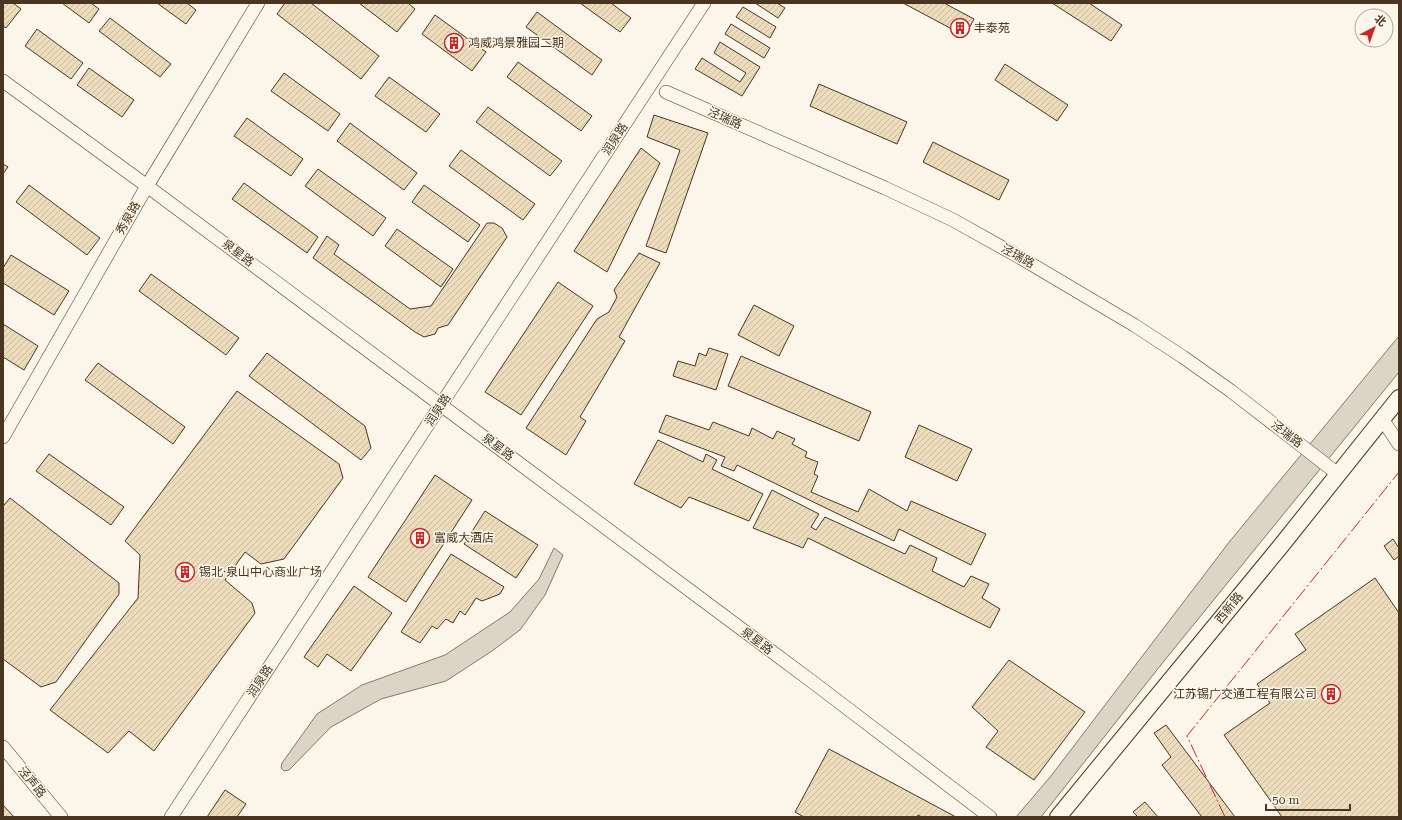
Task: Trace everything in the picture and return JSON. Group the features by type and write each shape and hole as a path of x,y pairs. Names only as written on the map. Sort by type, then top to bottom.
{"main road":[{"name":"西新路","path":"1058,817 1333,470 1382,419 1399,398"}],"street":[{"name":"秀泉路","path":"3,437 147,186 258,3"},
{"name":"润泉路","path":"171,817 704,3"},
{"name":"泉星路","path":"3,81 147,186 814,683 990,817"},
{"name":"泾瑞路","path":"666,92 885,188 953,220 1021,258 1134,325 1183,357 1231,391 1333,470"},
{"path":"1382,419 1399,444"},
{"name":"泾声路","path":"3,747 61,817"}],"shaded area":[{"path":"1399,336 1399,372 1164,661 1041,817 1016,817 1051,776 1230,541"},
{"path":"554,548 563,555 545,595 520,630 492,651 446,681 381,699 331,727 289,770 284,771 281,768 282,763 317,714 362,685 445,655 510,612 539,579"}],"building":[{"path":"3,3 13,3 21,9 6,28 3,26"},
{"path":"62,3 91,3 99,9 89,23"},
{"path":"157,3 187,3 196,10 186,24"},
{"path":"285,3 311,3 379,56 361,79 277,14"},
{"path":"359,3 408,3 415,9 397,32"},
{"path":"580,3 611,3 631,18 620,32"},
{"path":"755,3 777,3 785,8 778,18"},
{"name":"丰泰苑","path":"903,3 944,3 974,19 965,36"},
{"path":"1052,3 1089,3 1122,25 1111,41"},
{"path":"743,7 776,27 770,38 736,17"},
{"path":"537,12 602,60 592,75 526,27"},
{"name":"鸿威鸿景雅园二期","path":"435,15 486,52 472,71 422,34"},
{"path":"110,18 171,64 160,77 99,31"},
{"path":"731,24 770,48 764,58 725,34"},
{"path":"37,29 83,63 71,79 25,46"},
{"path":"720,42 760,67 742,96 695,69 702,58 740,82 746,73 714,53"},
{"path":"518,62 592,116 581,131 507,77"},
{"path":"1005,64 1068,105 1057,121 995,80"},
{"path":"89,68 134,100 122,117 77,85"},
{"path":"284,73 340,114 328,131 271,91"},
{"path":"389,77 440,114 426,132 375,96"},
{"path":"819,84 907,122 897,144 810,106"},
{"path":"488,107 562,161 550,176 476,122"},
{"path":"654,115 708,133 666,253 646,246 680,150 647,137"},
{"path":"247,118 303,159 291,176 234,136"},
{"path":"350,123 417,173 404,190 337,141"},
{"path":"933,142 1009,180 999,200 923,162"},
{"path":"641,148 660,163 607,272 574,251"},
{"path":"461,150 535,204 523,220 449,166"},
{"path":"3,164 8,167 3,174"},
{"path":"318,169 386,218 373,236 305,186"},
{"path":"244,183 318,237 307,253 232,199"},
{"path":"29,185 100,238 87,255 16,202"},
{"path":"424,185 480,225 468,242 412,202"},
{"path":"487,223 494,223 502,228 507,237 448,325 438,328 435,334 424,337 313,258 327,236 339,245 334,254 410,309 431,306"},
{"path":"397,229 453,269 441,287 385,246"},
{"path":"639,253 660,263 619,337 625,341 580,417 586,421 566,455 526,428 597,319 609,312 617,297 614,290"},
{"path":"11,255 69,291 54,315 3,283 3,268"},
{"path":"151,274 239,338 226,355 139,291"},
{"path":"558,282 593,306 521,415 485,392"},
{"path":"754,305 794,326 779,356 738,335"},
{"path":"3,324 38,346 24,370 3,357"},
{"path":"709,348 728,354 716,390 673,376 678,361 695,366 699,353 706,356"},
{"path":"267,353 365,426 371,448 361,460 249,376"},
{"path":"741,356 871,412 859,441 728,386"},
{"path":"98,363 185,427 173,444 85,380"},
{"name":"锡北·泉山中心商业广场","path":"237,391 339,464 343,478 284,559 261,564 245,552 225,580 252,603 255,613 154,751 129,731 108,753 50,710 138,598 140,555 125,541"},
{"path":"666,415 709,430 713,422 749,436 752,428 773,439 777,431 795,439 792,444 807,452 805,457 818,462 814,474 818,476 811,492 858,512 869,489 907,511 911,501 986,534 971,565 899,529 894,541 737,465 734,471 721,466 725,457 659,432"},
{"path":"919,425 972,449 957,481 905,457"},
{"path":"658,440 703,462 706,454 717,460 712,469 763,494 749,521 689,497 681,508 634,484"},
{"path":"49,454 124,507 111,525 36,471"},
{"name":"富威大酒店","path":"435,475 472,500 406,602 368,577"},
{"path":"772,490 819,514 811,527 816,530 825,517 905,554 910,545 937,558 932,571 964,587 971,576 989,584 982,598 1000,609 990,628 808,538 803,548 753,528"},
{"path":"10,498 119,583 119,594 56,682 41,687 3,659 3,506"},
{"path":"485,511 538,545 516,578 464,544"},
{"path":"1393,539 1399,548 1399,556 1394,560 1384,546"},
{"path":"451,554 504,587 500,594 482,601 476,598 465,615 460,611 453,623 446,619 437,629 432,626 420,643 401,632"},
{"name":"江苏锡广交通工程有限公司","path":"1375,578 1399,613 1399,817 1282,817 1224,735 1270,703 1257,684 1306,650 1295,634"},
{"path":"354,586 392,613 351,671 327,654 318,667 304,657"},
{"path":"1009,660 1085,712 1034,780 986,747 998,731 972,707"},
{"path":"1166,725 1235,817 1202,817 1162,765 1171,757 1154,733"},
{"path":"829,749 956,817 922,817 918,815 917,817 804,817 795,812"},
{"path":"225,790 246,804 237,817 207,817"},
{"path":"1145,802 1158,817 1138,817 1133,812"},
{"path":"3,805 14,817 3,817"}],"power":[{"path":"1225,817 1187,736 1399,472"}],"place":[{"name":"丰泰苑","path":"960,28"},
{"name":"鸿威鸿景雅园二期","path":"454,43"},
{"name":"富威大酒店","path":"420,538"},
{"name":"锡北·泉山中心商业广场","path":"185,572"},
{"name":"江苏锡广交通工程有限公司","path":"1331,694"}]}
